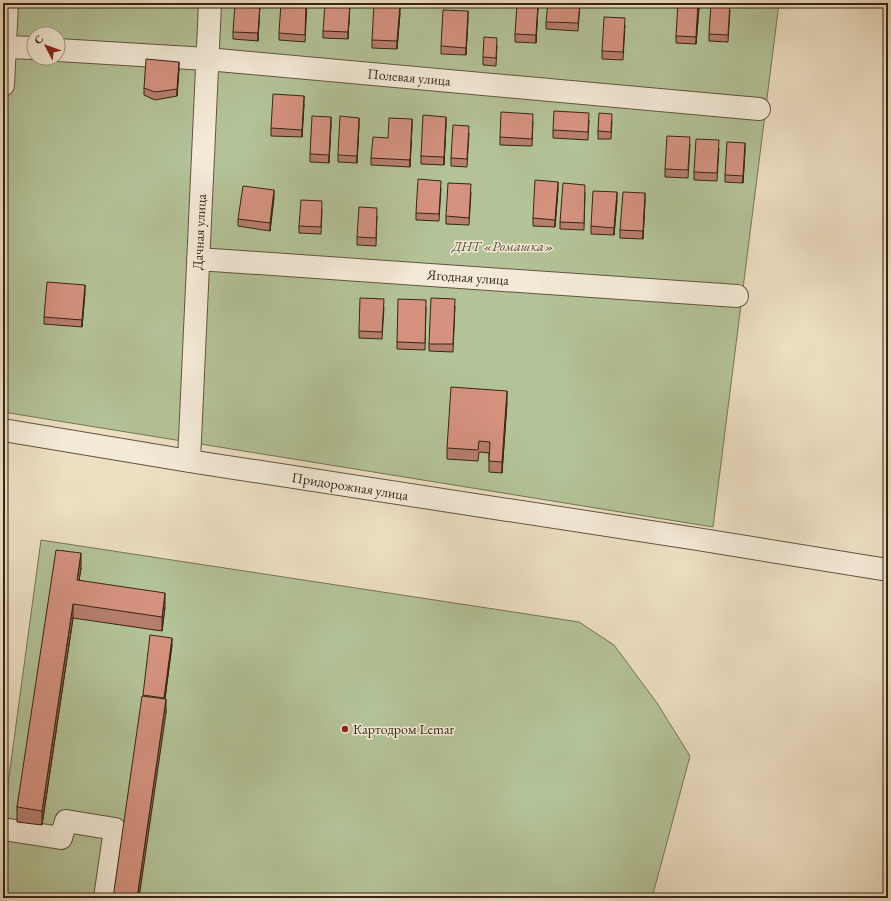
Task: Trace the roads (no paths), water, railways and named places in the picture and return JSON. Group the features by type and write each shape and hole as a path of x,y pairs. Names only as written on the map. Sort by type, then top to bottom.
{"street":[{"path":"3,85 7,3"},
{"name":"Дачная улица","path":"188,461 210,3"},
{"path":"5,47 26,48"},
{"name":"Полевая улица","path":"66,50 207,59 759,109"},
{"name":"Ягодная улица","path":"198,259 737,296"},
{"name":"Придорожная улица","path":"3,430 188,461 697,538 888,570"},
{"path":"3,829 61,838 66,820 115,829 105,898"}],"place":[{"name":"Картодром Lemar","path":"345,729"}],"park label":[{"name":"ДНТ «Ромашка»","path":"503,246"}]}
